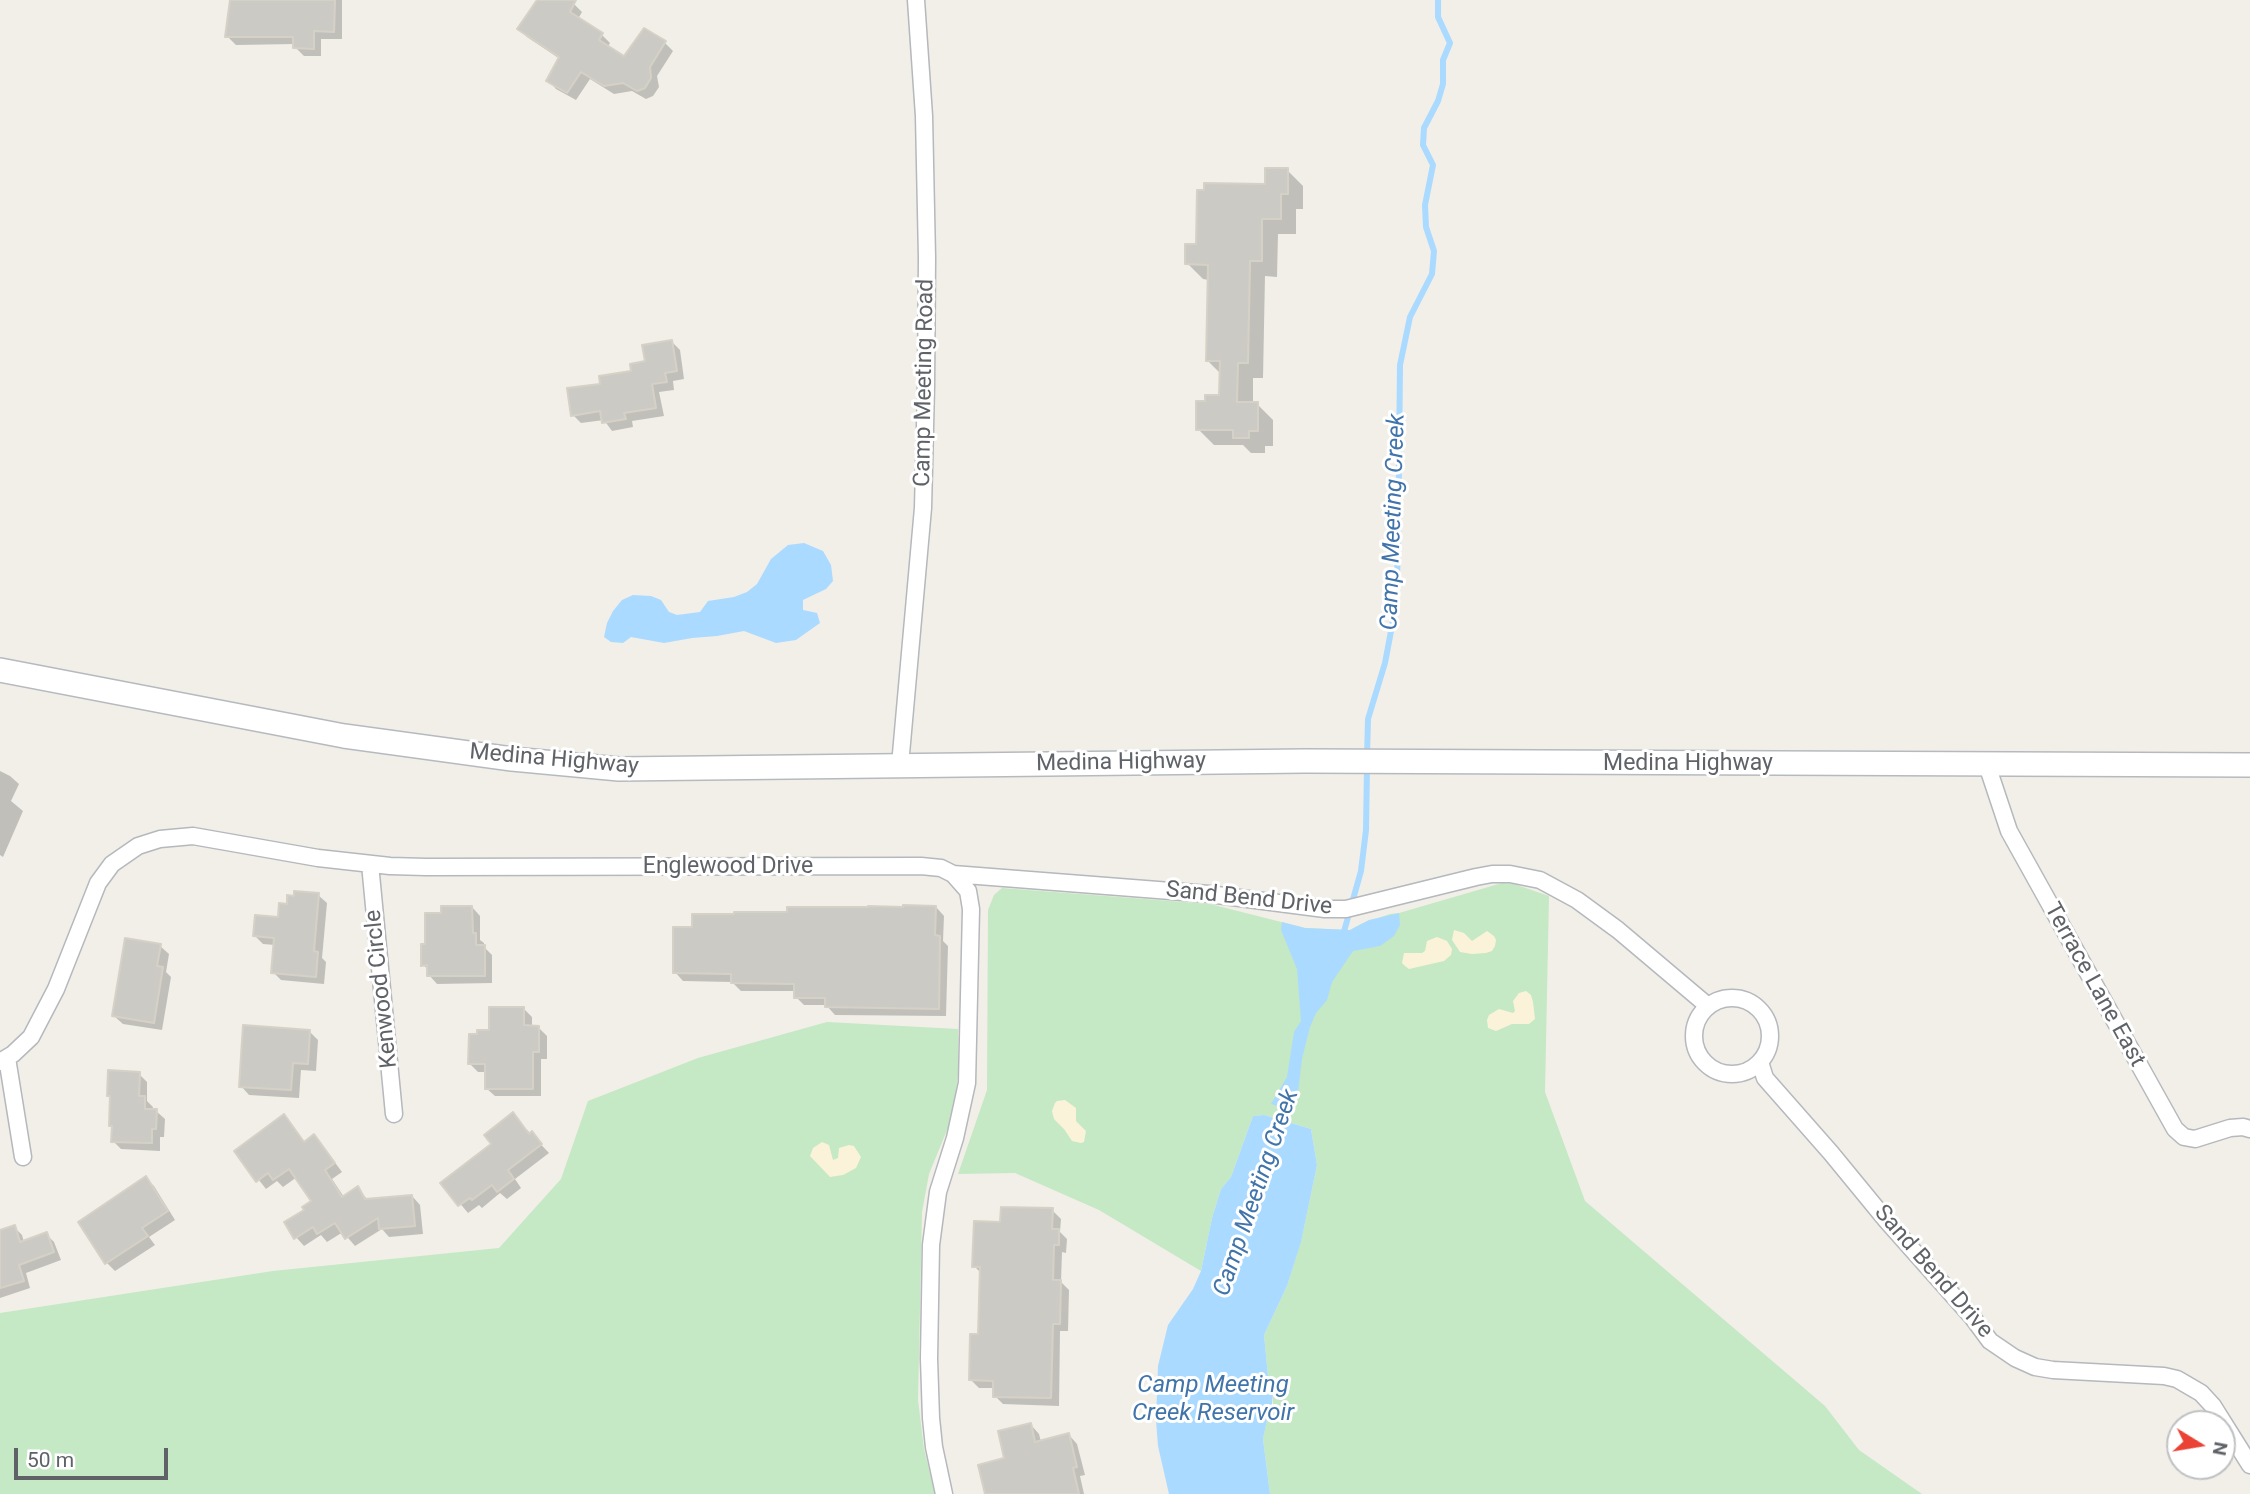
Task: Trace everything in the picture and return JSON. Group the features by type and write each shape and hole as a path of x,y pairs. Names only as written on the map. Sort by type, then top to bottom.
{"main road":[{"name":"Medina Highway","path":"0,670 344,736 512,760 619,768 1305,761 2250,765"}],"street":[{"name":"Camp Meeting Road","path":"900,765 923,508 926,386 928,258 924,117 916,0"},
{"name":"Terrace Lane East","path":"1987,765 2008,831 2175,1129 2184,1137 2195,1139 2230,1128 2244,1126 2250,1129"},
{"name":"Englewood Drive","path":"4,1060 31,1037 56,989 98,883 112,864 138,846 160,839 193,836 318,858 426,867 920,866 941,868 953,874"},
{"name":"Kenwood Circle","path":"370,864 394,1114"},
{"name":"Sand Bend Drive","path":"953,874 1222,896 1325,909 1346,909 1492,874 1510,874 1541,880 1577,900 1618,930 1708,1006"},
{"path":"944,1494 931,1418 931,1245 938,1192 955,1138 967,1083 971,909 968,891 953,874"},
{"path":"1731,998 1744,999 1755,1005 1769,1026 1767,1051 1760,1062 1750,1070 1726,1074 1714,1070 1704,1062 1697,1052 1694,1040 1695,1027 1708,1006 1731,998"},
{"path":"4,1060 23,1157"},
{"name":"Sand Bend Drive","path":"1760,1062 1765,1078 1990,1341 2015,1358 2035,1367 2164,1376 2177,1380 2201,1393 2213,1406 2250,1465"}],"green space":[{"path":"1502,883 1514,884 1549,896 1545,1092 1585,1201 1825,1406 1859,1450 1922,1494 1270,1494 1263,1439 1273,1406 1273,1394 1269,1386 1264,1335 1287,1286 1301,1241 1317,1165 1311,1129 1264,1115 1253,1116 1231,1177 1221,1189 1201,1271 1099,1210 1015,1173 958,1174 987,1090 988,910 994,895 1002,888 1210,904 1305,928 1350,930 1390,914"},
{"path":"827,1022 958,1029 954,1113 929,1174 922,1212 918,1400 924,1449 935,1494 0,1494 0,1313 273,1271 499,1248 561,1179 588,1101 698,1058"}],"sand":[{"path":"1454,930 1464,933 1472,941 1487,931 1494,936 1495,946 1492,951 1486,953 1460,952 1452,940"},
{"path":"1437,937 1447,941 1452,949 1451,955 1444,961 1409,969 1402,963 1404,953 1422,953 1427,941"},
{"path":"1526,991 1531,995 1535,1019 1529,1024 1512,1024 1496,1031 1488,1028 1489,1015 1499,1009 1513,1013 1513,1001 1519,993"},
{"path":"1065,1100 1076,1108 1076,1121 1086,1131 1084,1142 1072,1141 1054,1119 1052,1111 1055,1103"},
{"path":"822,1142 829,1145 833,1160 838,1158 839,1148 854,1146 861,1157 856,1168 843,1175 830,1177 810,1156 813,1148"}],"water":[{"path":"804,543 823,551 831,565 833,581 826,589 803,600 803,610 817,613 820,623 796,640 776,643 744,631 664,643 631,637 623,643 611,642 604,637 607,623 622,600 633,595 651,596 661,600 669,612 677,615 700,612 708,601 747,592 757,584 771,559 788,545"},
{"path":"1399,913 1400,925 1394,936 1380,946 1353,951 1332,982 1327,1000 1316,1013 1310,1027 1302,1059 1297,1100 1292,1111 1271,1104 1287,1077 1294,1032 1301,1021 1297,969 1281,930 1282,922 1305,928 1350,930 1369,920"},
{"name":"Camp Meeting Creek Reservoir","path":"1264,1115 1311,1129 1317,1165 1301,1242 1287,1286 1264,1335 1269,1386 1273,1393 1271,1414 1263,1439 1270,1494 1169,1494 1158,1446 1156,1420 1158,1366 1168,1325 1193,1289 1201,1271 1221,1189 1231,1177 1253,1116"}],"building":[{"path":"230,0 335,0 334,32 314,31 314,49 293,48 293,37 225,37"},
{"path":"537,0 576,0 570,12 603,33 599,40 624,56 644,28 666,41 650,67 651,78 645,88 637,91 623,83 604,86 581,72 567,93 546,81 559,57 517,29"},
{"path":"1265,168 1288,168 1288,194 1281,194 1281,219 1262,219 1262,261 1250,261 1248,363 1238,363 1237,402 1258,402 1258,431 1249,431 1249,438 1233,438 1233,430 1196,430 1196,401 1205,401 1205,395 1219,395 1220,361 1206,361 1208,265 1185,264 1185,244 1196,244 1197,190 1204,190 1204,183 1265,184"},
{"path":"672,340 677,371 665,373 667,382 652,384 656,408 624,413 626,419 602,423 600,411 571,416 567,388 600,384 599,376 631,371 630,364 645,361 642,345"},
{"path":"294,891 319,893 314,951 318,952 316,977 271,973 274,938 253,936 255,915 278,917 279,903 287,904 287,895 294,896"},
{"path":"441,906 472,906 476,945 485,945 485,976 427,976 427,965 421,966 421,944 425,944 425,913 441,913"},
{"path":"936,906 935,935 940,936 939,1009 825,1007 825,998 794,998 794,984 731,983 731,974 673,973 673,927 692,927 692,914 787,912 787,907"},
{"path":"125,938 161,944 157,966 163,967 154,1023 112,1016"},
{"path":"489,1007 524,1007 524,1025 539,1026 539,1052 533,1052 533,1089 485,1089 485,1064 468,1064 469,1034 477,1034 477,1030 489,1030"},
{"path":"243,1025 310,1030 308,1064 293,1063 291,1090 239,1087"},
{"path":"108,1070 140,1072 139,1096 145,1096 145,1109 157,1109 152,1143 111,1142"},
{"path":"513,1112 529,1134 532,1131 542,1144 508,1170 514,1179 497,1192 492,1185 472,1200 470,1198 458,1206 440,1183 491,1144 484,1135"},
{"path":"284,1114 304,1142 314,1134 335,1163 325,1170 342,1197 358,1186 365,1199 412,1195 415,1226 379,1229 378,1218 345,1239 335,1223 317,1234 313,1227 294,1239 284,1222 304,1210 302,1207 311,1201 289,1169 273,1180 268,1173 256,1182 234,1151"},
{"path":"146,1176 168,1211 142,1228 148,1236 105,1264 78,1222"},
{"path":"1001,1207 1053,1208 1052,1229 1059,1229 1059,1245 1054,1245 1053,1280 1061,1280 1060,1324 1053,1324 1051,1398 993,1397 993,1381 969,1380 970,1334 978,1334 980,1267 972,1267 974,1221 1000,1222"},
{"path":"15,1225 20,1242 47,1232 54,1252 19,1265 24,1281 0,1288 0,1230"},
{"path":"1031,1423 1035,1442 1069,1433 1077,1467 1073,1468 1079,1494 985,1494 978,1465 1004,1458 998,1431"}],"waterway":[{"name":"Camp Meeting Creek","path":"1367,756 1368,719 1385,663 1395,610 1400,365 1410,317 1432,274 1434,251 1426,227 1425,205 1433,165 1423,145 1424,128 1438,101 1443,84 1443,60 1450,43 1438,17 1438,0"},
{"name":"Camp Meeting Creek","path":"1343,935 1361,871 1366,830 1367,767"},
{"name":"Camp Meeting Creek","path":"1284,1127 1292,1104"}]}
